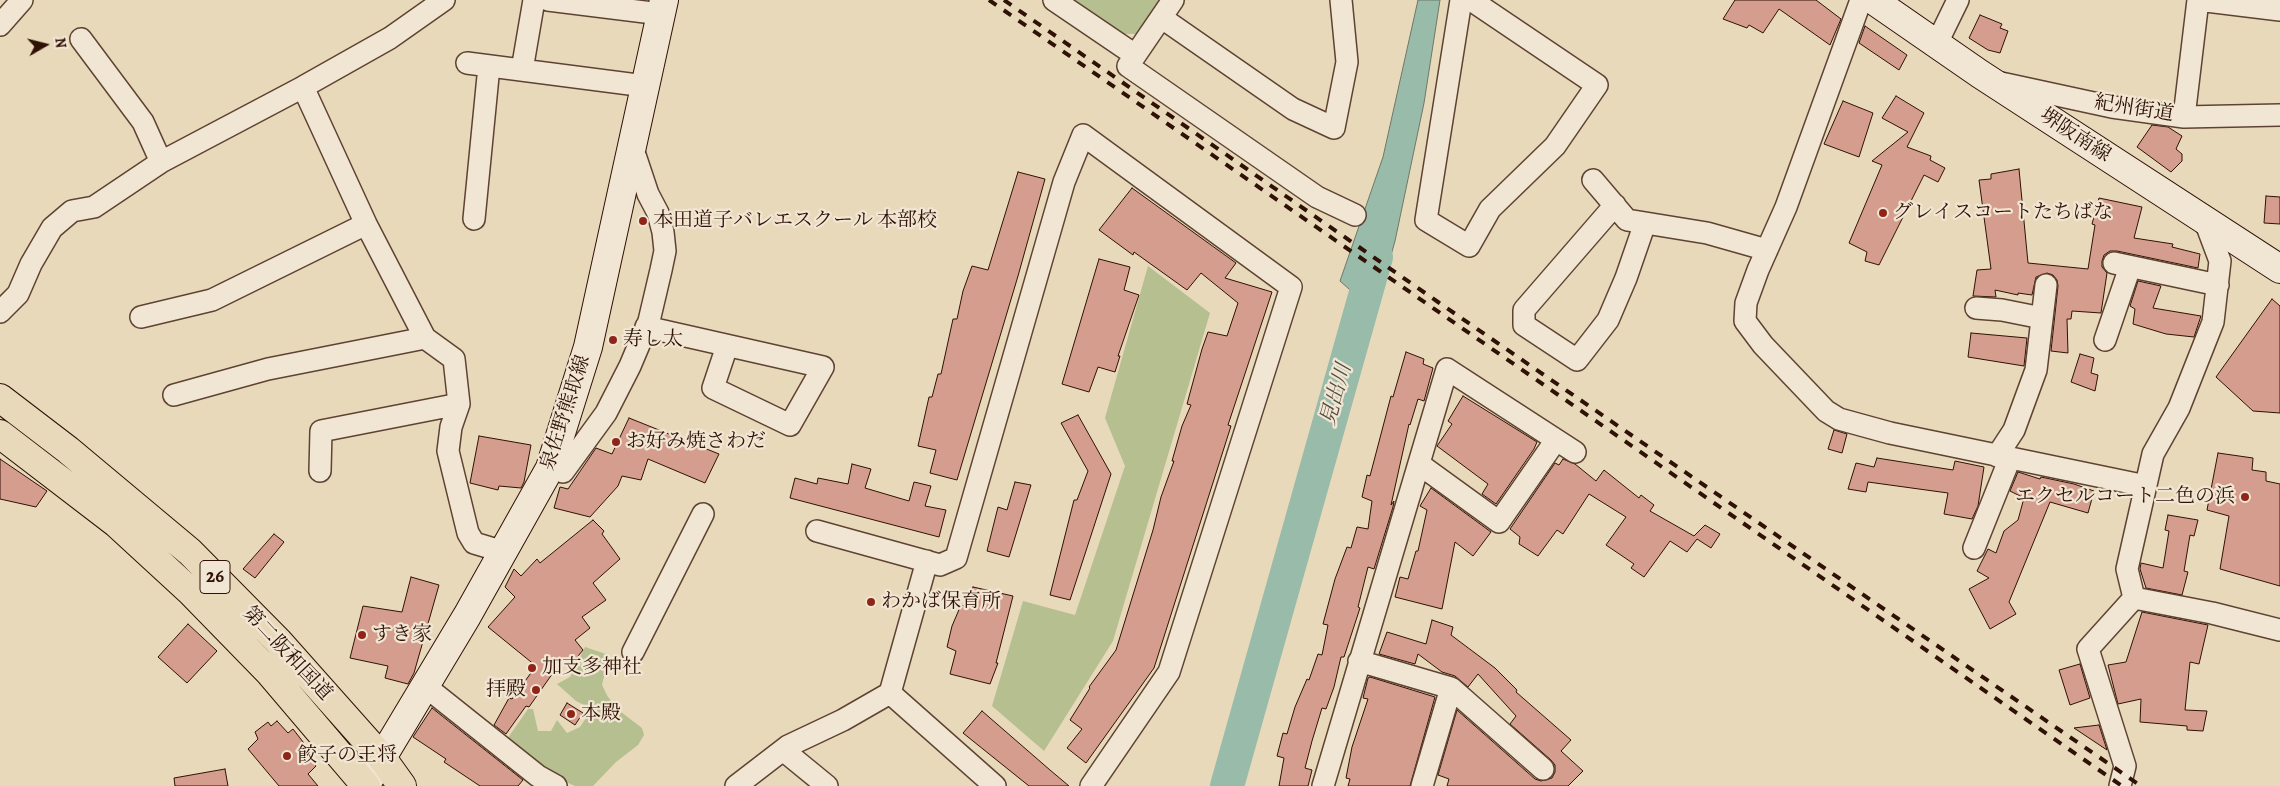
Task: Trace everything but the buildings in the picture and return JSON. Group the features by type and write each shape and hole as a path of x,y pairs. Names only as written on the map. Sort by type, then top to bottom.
{"highway":[{"name":"第二阪和国道","path":"0,398 68,450 190,552 278,642 382,758 402,786"},
{"name":"第二阪和国道","path":"0,434 116,523 191,592 269,672 366,786"}],"main road":[{"name":"堺阪南線","path":"1873,0 1990,81 2280,269"},
{"name":"泉佐野熊取線","path":"366,786 504,552 550,468 588,347 663,7"}],"street":[{"path":"0,24 22,0"},
{"path":"0,312 18,294 31,264 52,228 72,211 94,207 161,162 303,87 390,38 444,0"},
{"path":"522,70 534,0"},
{"path":"548,0 663,7"},
{"path":"1054,0 1129,64 1317,196 1355,215"},
{"path":"1129,64 1168,9 1293,110 1334,128 1347,62 1341,0"},
{"path":"1461,0 1426,220 1469,246 1490,209 1555,146 1597,85 1470,0"},
{"path":"1860,0 1786,207 1766,250 1746,303 1745,321 1763,344 1826,411 1839,419 1890,433 2146,486"},
{"path":"1936,45 1958,0"},
{"path":"2184,117 2198,0 2280,10"},
{"path":"81,38 143,122 161,162"},
{"path":"467,63 645,86"},
{"path":"474,219 489,66"},
{"name":"紀州街道","path":"1990,81 2112,108 2184,117 2280,115"},
{"path":"303,87 366,224 425,338 454,359 459,404 451,427 448,451 468,533 474,543 504,552"},
{"path":"817,531 940,565 956,558 1064,182 1083,135 1291,287 1170,672 1091,786"},
{"path":"563,472 606,413 630,366 646,328 665,251 658,213 648,194 632,146"},
{"path":"1594,180 1627,220 1707,233 1766,250"},
{"path":"1615,205 1524,310 1524,324 1577,360 1608,320 1626,278 1645,223"},
{"path":"2134,598 2127,569 2153,454 2179,408 2213,322 2220,261 2205,221"},
{"path":"141,318 212,300 366,224"},
{"path":"2104,340 2122,265 2218,285"},
{"path":"1974,548 2004,457 2036,370 2046,285"},
{"path":"1976,308 2002,310 2042,318"},
{"path":"646,328 823,367 790,425 713,388 727,346"},
{"path":"174,395 268,369 425,338"},
{"path":"1323,786 1447,369 1575,452"},
{"path":"320,471 321,431 459,404"},
{"path":"1420,464 1499,522 1556,440"},
{"path":"634,652 704,514"},
{"path":"736,786 783,750 844,720 890,693 927,561"},
{"path":"2134,598 2212,613 2280,630"},
{"path":"2120,786 2125,766 2088,649 2134,598"},
{"path":"1359,661 1451,688 1543,769"},
{"path":"425,686 538,776 556,786"},
{"path":"1422,786 1451,688"},
{"path":"890,693 995,786"},
{"path":"783,750 827,786"}],"shaded area":[{"path":"1064,0 1161,0 1144,34 1116,34"},
{"name":"見出川","path":"1418,0 1440,0 1424,103 1395,241 1375,312 1340,281 1383,157"},
{"path":"1148,266 1210,313 1113,641 1044,751 992,706 1023,601 1075,615 1125,466 1105,418"},
{"path":"585,647 609,655 602,685 608,697 621,712 642,728 644,735 638,745 616,762 593,786 575,786 540,770 505,742 528,709 533,709 538,731 551,731 557,720 567,733 580,727 592,709 576,701 557,684 570,677"}],"waterway":[{"name":"見出川","path":"1227,786 1376,257"}],"railway":[{"path":"989,0 2122,786"},
{"path":"1004,0 1438,302 2141,786"}],"place":[{"name":"グレイスコートたちばな","path":"1883,213"},
{"name":"本田道子バレエスクール 本部校","path":"643,221"},
{"name":"寿し太","path":"613,340"},
{"name":"お好み焼さわだ","path":"616,442"},
{"name":"エクセルコート二色の浜","path":"2245,497"},
{"name":"わかば保育所","path":"871,602"},
{"name":"すき家","path":"362,635"},
{"name":"加支多神社","path":"532,668"},
{"name":"拝殿","path":"536,690"},
{"name":"本殿","path":"571,714"},
{"name":"餃子の王将","path":"287,756"}]}
